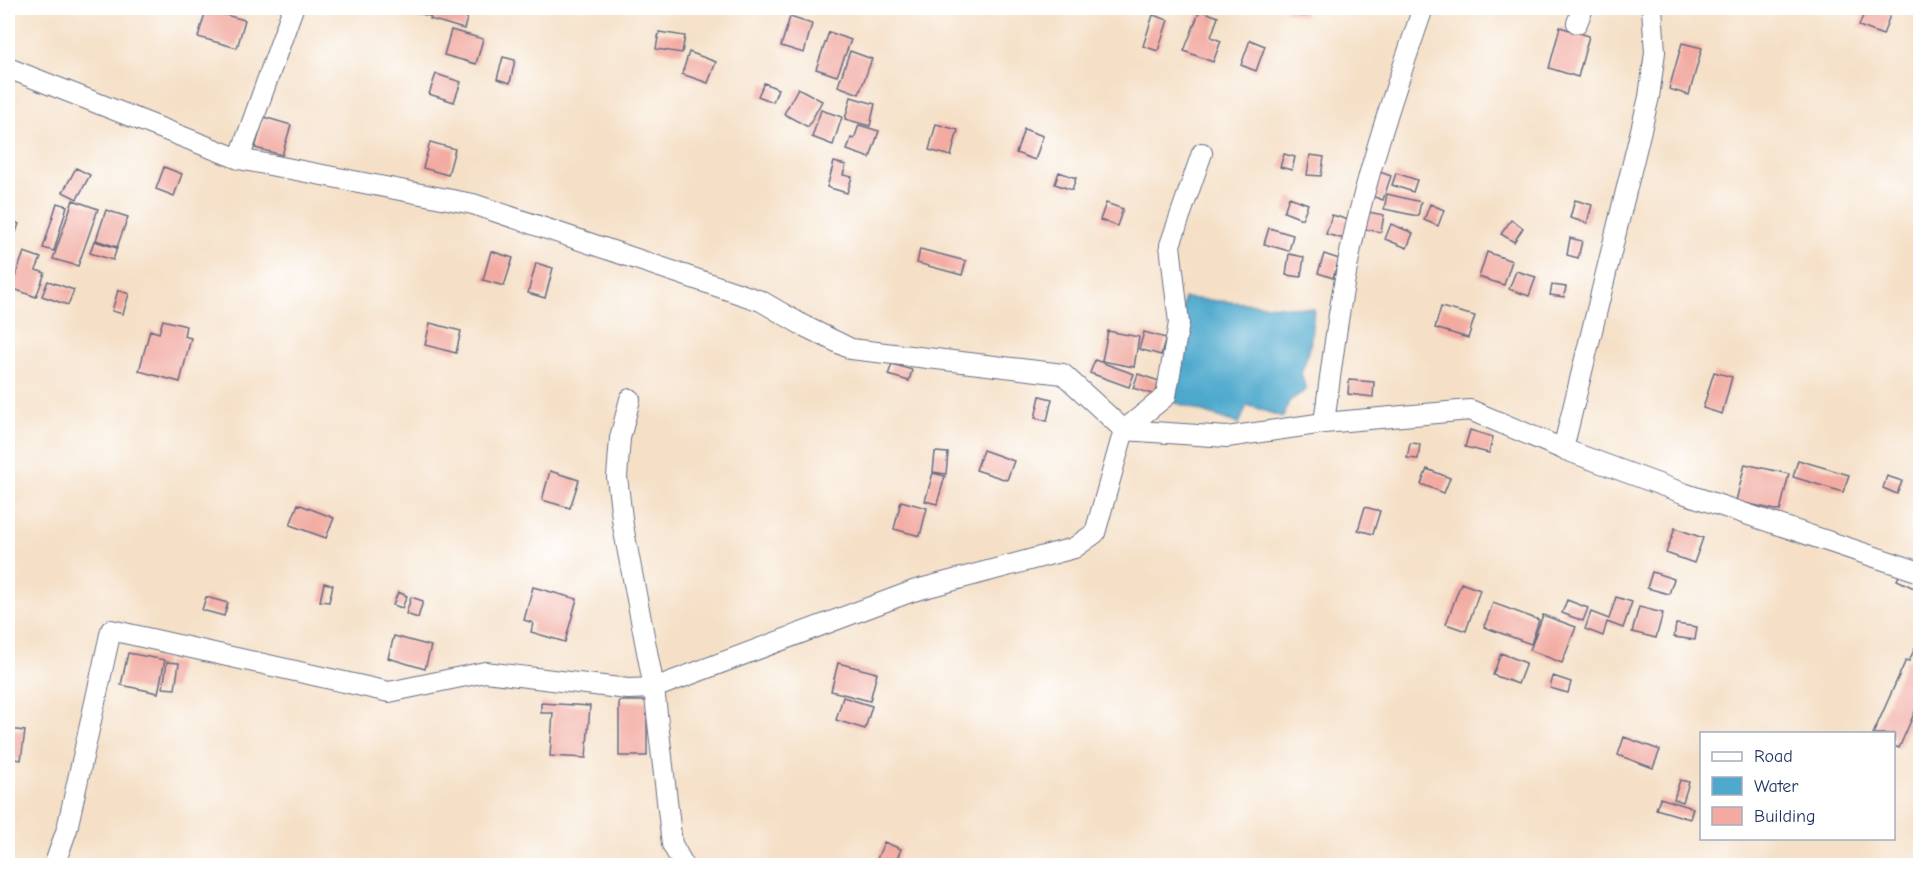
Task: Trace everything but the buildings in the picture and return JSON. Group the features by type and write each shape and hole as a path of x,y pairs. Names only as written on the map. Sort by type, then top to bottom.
{"street":[{"path":"239,159 293,8"},
{"path":"1324,423 1339,307 1357,222 1382,131 1423,8"},
{"path":"1563,448 1649,98 1655,52 1652,8"},
{"path":"8,68 239,159 473,204 760,301 851,349 1063,374 1124,430 1227,437 1324,423 1470,410 1683,493 1920,572"},
{"path":"54,866 67,829 111,630 389,692 485,672 628,689 654,688 914,591 1074,548 1095,534 1124,430 1166,396 1179,324 1170,245 1202,153"},
{"path":"630,399 620,438 618,477 622,526 654,688 672,844 684,866"}],"water":[{"path":"1184,298 1314,309 1310,346 1301,374 1306,390 1289,401 1283,417 1247,405 1239,424 1174,402"}]}
